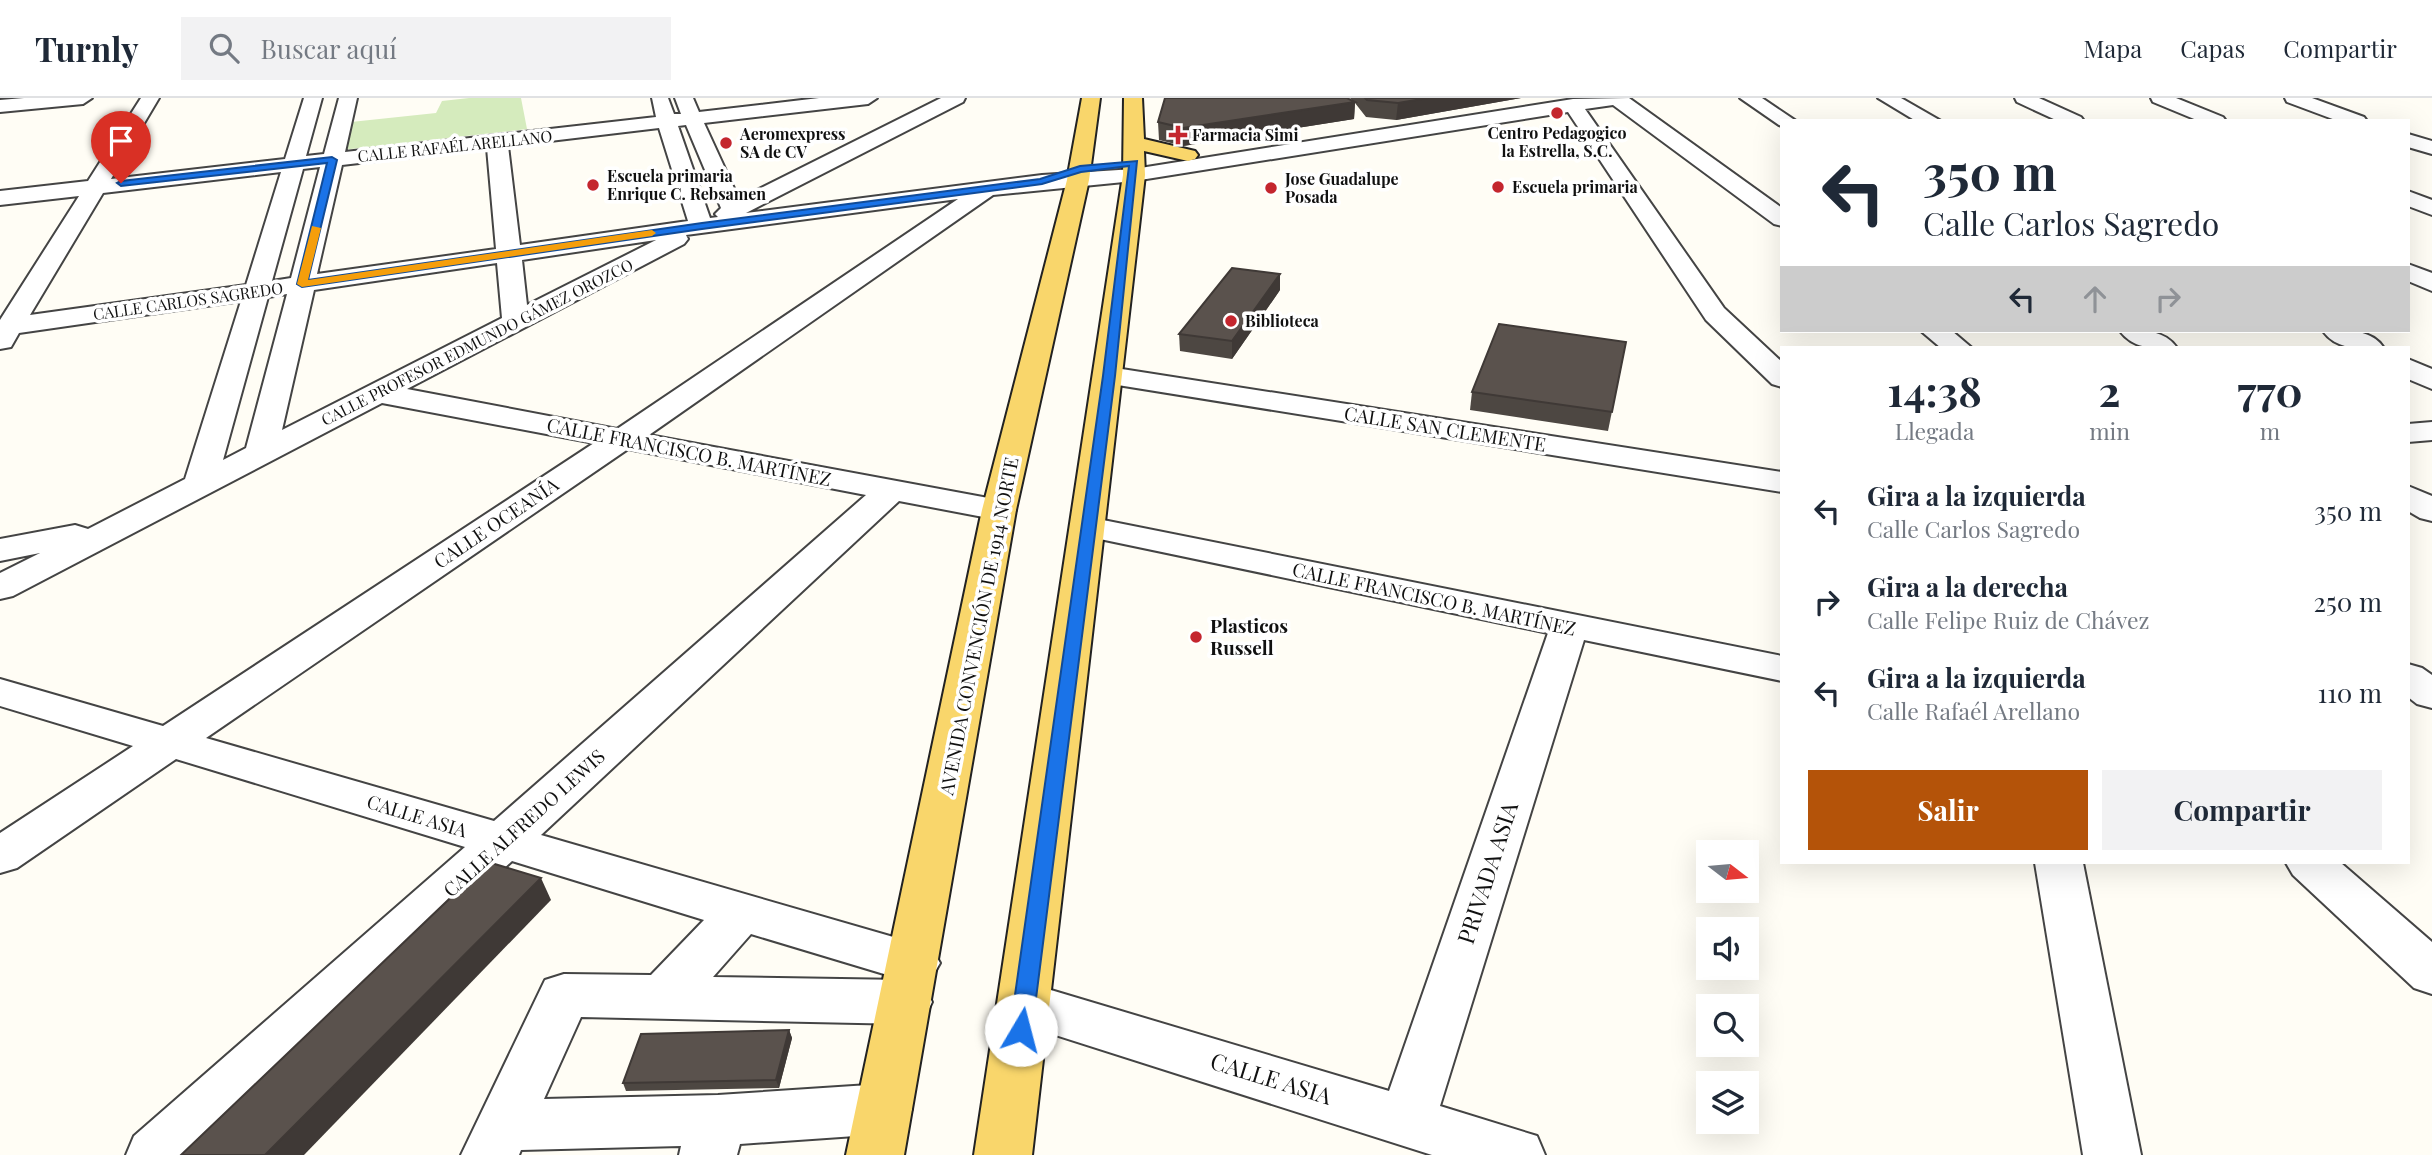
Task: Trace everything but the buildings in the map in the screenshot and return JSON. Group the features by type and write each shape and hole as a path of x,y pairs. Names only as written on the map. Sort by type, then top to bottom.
{"main road":[{"name":"AVENIDA CONVENCIÓN DE 1914 NORTE","path":"880,1132 999,510 1079,174 1091,98"},
{"path":"1003,1155 1109,376 1134,160 1133,98"},
{"path":"1134,160 1188,155"}],"street":[{"path":"0,106 83,98"},
{"path":"3,333 150,98"},
{"path":"200,485 313,98"},
{"path":"261,453 348,98"},
{"path":"659,98 702,226"},
{"path":"684,98 726,197 734,209"},
{"name":"CALLE RAFAÉL ARELLANO","path":"0,198 868,98"},
{"name":"CALLE PROFESOR EDMUNDO GÁMEZ OROZCO","path":"0,588 734,209 956,98"},
{"path":"1618,98 1780,218"},
{"name":"CALLE CARLOS SAGREDO","path":"1188,155 1430,123 1565,101 1618,98"},
{"path":"1748,98 1783,119"},
{"path":"1887,98 1927,119"},
{"path":"2024,98 2070,119"},
{"path":"2160,98 2211,119"},
{"path":"2294,98 2352,119"},
{"path":"840,100 875,138"},
{"path":"1565,101 1715,314 1780,376"},
{"name":"CALLE CARLOS SAGREDO","path":"3,333 302,284 702,226 1042,182 1134,160 1430,123"},
{"path":"2410,140 2432,148"},
{"path":"497,142 516,322"},
{"name":"CALLE OCEANÍA","path":"0,856 622,439 990,188"},
{"path":"2410,199 2432,208"},
{"path":"2410,273 2432,283"},
{"path":"1938,333 1955,346"},
{"path":"2137,333 2160,346"},
{"path":"2341,333 2366,346"},
{"path":"2410,369 2432,380"},
{"name":"CALLE SAN CLEMENTE","path":"1109,376 1780,482"},
{"name":"CALLE FRANCISCO B. MARTÍNEZ","path":"378,393 999,510"},
{"path":"2410,433 2432,431"},
{"name":"CALLE ALFREDO LEWIS","path":"155,1155 892,490"},
{"path":"2410,497 2432,511"},
{"name":"CALLE FRANCISCO B. MARTÍNEZ","path":"1088,527 1780,669"},
{"path":"0,550 115,529"},
{"name":"PRIVADA ASIA","path":"1406,1120 1569,627"},
{"path":"2410,678 2432,695"},
{"name":"CALLE ASIA","path":"0,692 741,912 910,983"},
{"path":"2059,864 2112,1155"},
{"path":"2311,864 2432,973"},
{"path":"663,997 741,912"},
{"path":"880,1132 497,1140 564,995 663,997 910,983"},
{"name":"CALLE ASIA","path":"1024,1004 1516,1155"}],"green space":[{"path":"521,98 527,129 342,150 351,122 436,113 442,101"}],"slow traffic":[{"path":"316,228 302,284 652,233"}],"place":[{"name":"Centro Pedagogico la Estrella, S.C.","path":"1557,113"},
{"name":"Farmacia Simi","path":"1178,135"},
{"name":"Aeromexpress SA de CV","path":"726,143"},
{"name":"Escuela primaria Enrique C. Rebsamen","path":"593,185"},
{"name":"Escuela primaria","path":"1498,187"},
{"name":"Jose Guadalupe Posada","path":"1271,188"},
{"name":"Biblioteca","path":"1231,321"},
{"name":"Plasticos Russell","path":"1196,637"}],"route":[{"path":"121,183 332,160 302,284 702,226 1042,182 1080,169 1134,163 1109,376 1021,1030"}]}
